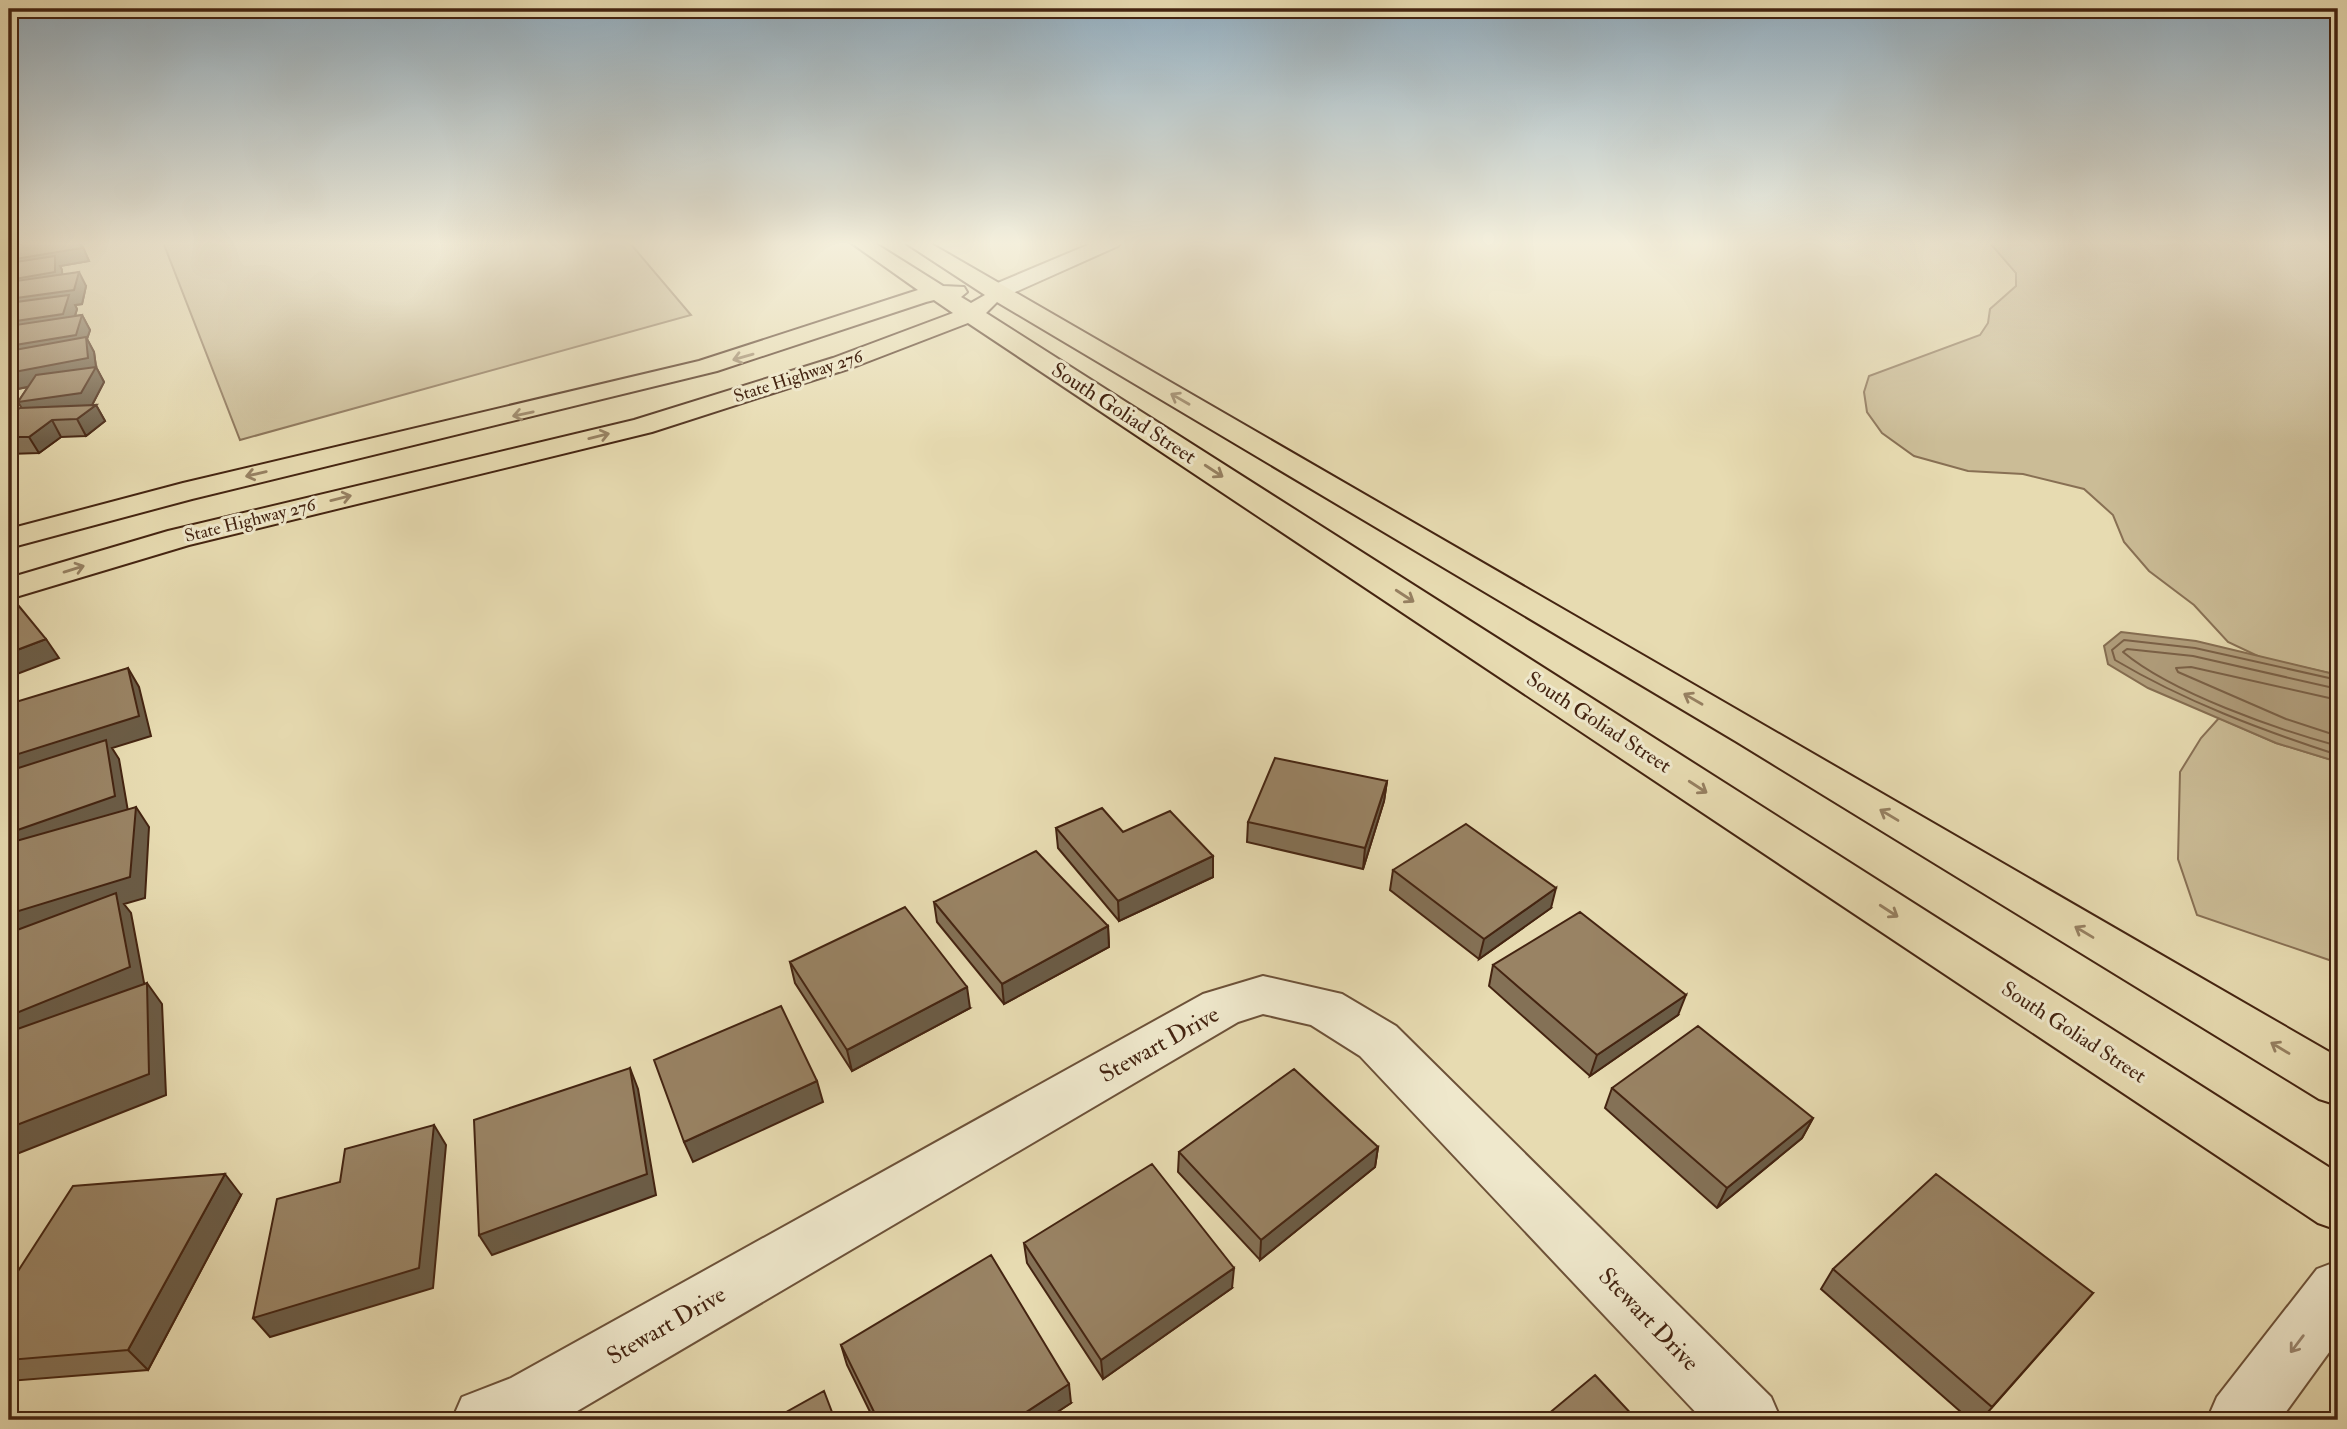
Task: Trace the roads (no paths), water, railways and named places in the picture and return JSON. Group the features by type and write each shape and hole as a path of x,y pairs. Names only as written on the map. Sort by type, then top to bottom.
{"main road":[{"name":"State Highway 276","path":"9,538 125,505 548,409 751,355 880,309"},
{"name":"State Highway 276","path":"9,589 179,538 642,426 842,363 971,309"},
{"name":"South Goliad Street","path":"993,309 2338,1204"},
{"name":"South Goliad Street","path":"994,309 1751,733 2338,1083"}],"street":[{"name":"Stewart Drive","path":"485,1420 528,1404 1221,1008 1263,995 1324,1008 1377,1041 1748,1420"},
{"path":"2240,1420 2338,1290"}],"water":[{"path":"2121,632 2196,641 2338,675 2338,762 2276,743 2148,688 2108,664 2104,646"}]}
